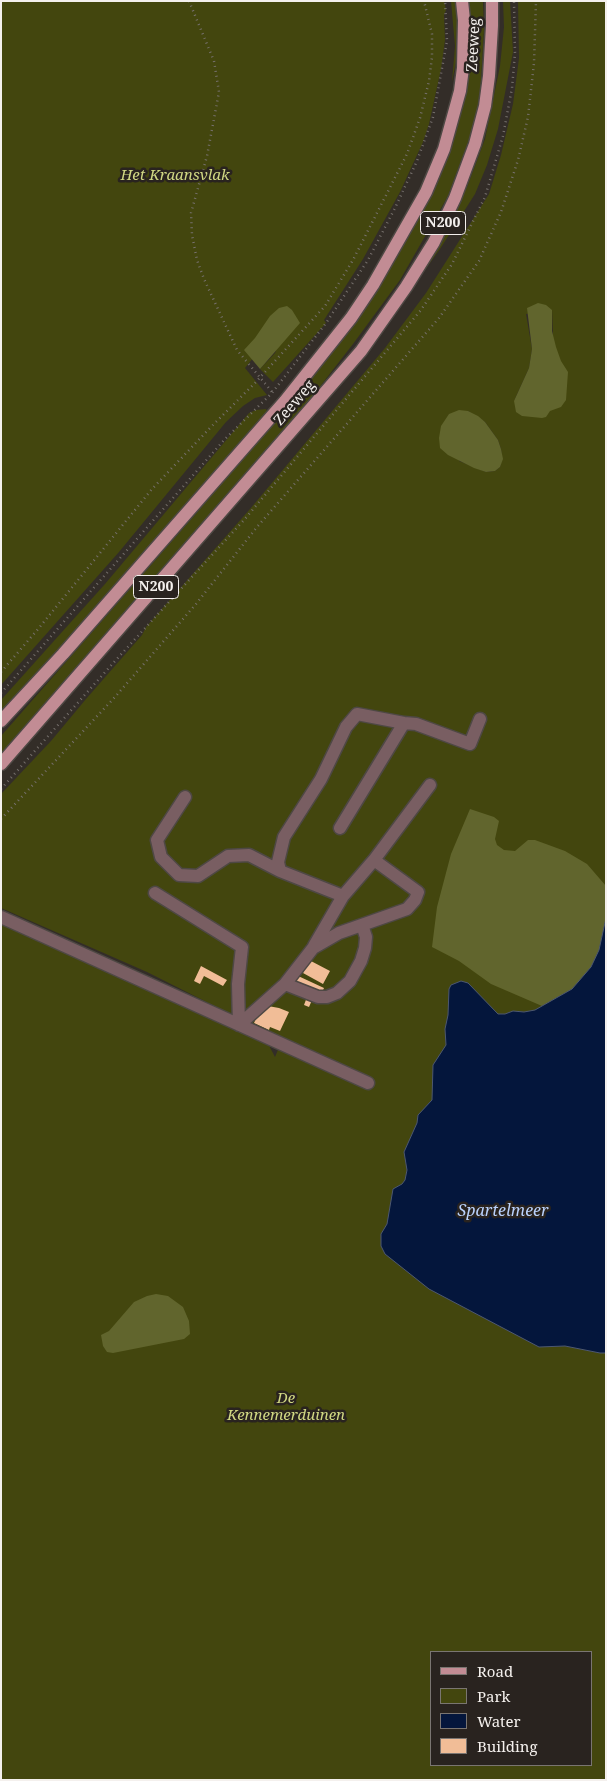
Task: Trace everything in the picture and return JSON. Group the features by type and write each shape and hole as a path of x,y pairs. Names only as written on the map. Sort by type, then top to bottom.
{"main road":[{"name":"Zeeweg","path":"1,721 63,654 285,401 362,302 426,192 444,149 460,91 463,68 462,1"},
{"name":"Zeeweg","path":"1,764 361,351 406,287 434,242 456,198 475,144 489,76 492,1"}],"lane":[{"path":"280,872 278,862 284,837 321,779 346,727 357,714 416,724 470,744 480,719"},
{"path":"340,828 404,723"},
{"path":"239,1024 285,984 313,948 343,896 374,860 430,785"},
{"path":"185,798 157,840 161,857 179,876 198,876 228,856 249,856 280,872 343,896"},
{"path":"313,948 339,933 407,909 415,900 418,892 374,860"},
{"path":"155,893 242,947 238,984 239,1024"},
{"path":"1,918 239,1024 368,1084"},
{"path":"285,984 318,998 337,994 350,981 361,961 366,938 362,925"}],"path":[{"path":"189,1 214,61 219,92 207,156 191,213 192,235 204,279 237,350 272,393 285,401"},
{"path":"1,672 152,489 259,379 325,306 352,260 407,154 420,118 429,81 432,57 432,34 424,1"},
{"path":"1,693 225,439 272,393 326,323 368,260 417,161 433,117 447,40 445,1"},
{"path":"1,819 115,697 196,604 257,527 439,318 479,261 501,212 518,160 528,117 534,63 536,1"}],"green space":[{"name":"Het Kraansvlak","path":"1,1 444,1 446,10 444,15 445,40 441,69 429,124 423,142 400,192 363,259 324,320 326,323 273,382 260,369 275,353 292,310 245,368 267,395 255,398 226,422 119,552 1,685"},
{"path":"451,1 456,1 459,37 452,82 455,46"},
{"path":"468,1 483,1 484,29 480,97 473,129 448,196 400,280 308,402 1,755 1,736 194,516 280,414 364,305 409,236 438,182 456,131 468,80 470,17"},
{"path":"503,1 510,1 513,52 498,129 487,165 475,194 440,249 410,291 467,187 485,139 500,66 504,27"},
{"name":"De Kennemerduinen","path":"518,1 606,1 606,1780 1,1780 1,924 261,1030 275,1057 282,1040 147,972 1,908 1,794 51,741 142,635 146,627 250,509 385,348 426,293 489,194 501,155 513,104 519,58","holes":["552,310 553,335 514,401 529,368 532,349 526,314","468,411 485,422 498,440 502,459 500,467 495,471 486,472 459,461"]},
{"path":"538,303 546,305 552,310 552,331 556,347 561,361 568,372 566,400 561,407 550,411 546,417 542,418 522,416 516,412 514,401 529,368 532,349 527,308"},
{"path":"287,306 292,310 300,323 260,369 244,350 270,316 279,308"},
{"path":"266,409 267,412 1,717 1,700 105,584 249,413"},
{"path":"459,410 468,411 478,416 485,422 498,440 503,459 500,467 495,471 486,472 474,468 448,455 440,448 441,426 449,414"},
{"path":"470,809 494,817 499,821 495,839 497,845 504,850 515,851 528,840 535,840 565,851 587,864 606,886 606,918 599,950 591,967 572,989 542,1006 491,984 459,961 432,947 437,907 451,854"},
{"path":"156,1294 168,1296 183,1307 189,1321 190,1334 184,1339 113,1353 107,1352 103,1346 101,1335 109,1331 134,1302"}],"water":[{"name":"Spartelmeer","path":"606,918 606,1353 600,1353 565,1346 539,1347 429,1289 385,1254 381,1246 381,1234 387,1224 393,1189 405,1180 407,1170 404,1152 417,1123 418,1115 432,1100 433,1065 446,1045 445,1029 451,985 461,981 468,983 498,1014 535,1010 572,989 591,967 599,950"}],"building":[{"path":"309,960 330,971 323,984 303,973"},
{"path":"201,966 227,980 223,986 204,976 200,984 194,981"},
{"path":"296,975 324,988 321,995 293,982"},
{"path":"307,997 312,1000 309,1007 304,1005"},
{"path":"268,1006 289,1012 280,1031 270,1027 269,1030 254,1023 258,1014 260,1015 263,1009 266,1010"}]}
